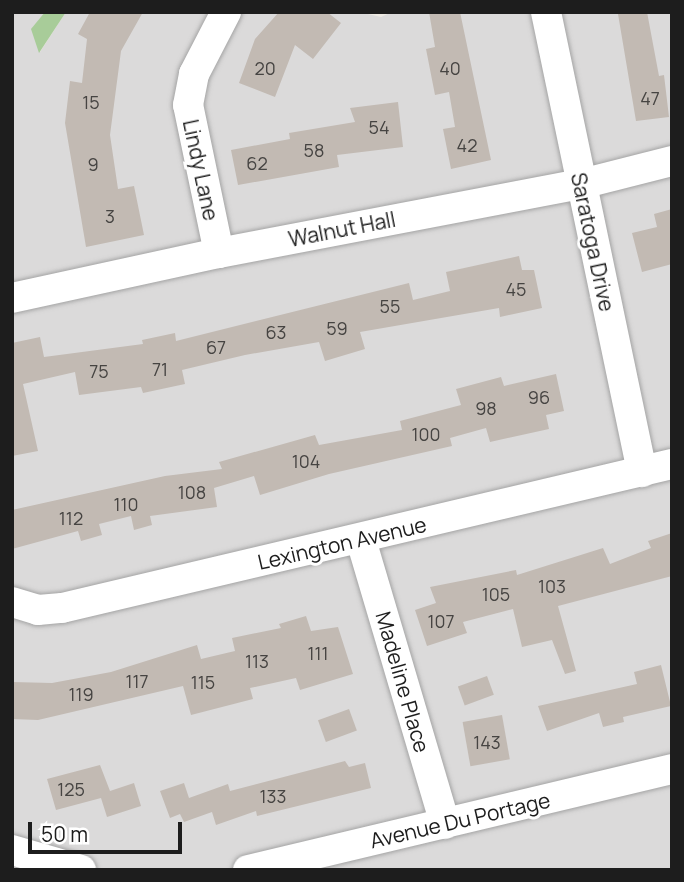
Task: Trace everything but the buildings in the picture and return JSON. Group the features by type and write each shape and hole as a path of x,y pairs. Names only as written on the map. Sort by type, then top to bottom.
{"street":[{"name":"Lindy Lane","path":"219,253 188,105 194,74 226,12"},
{"name":"Saratoga Drive","path":"546,12 642,472"},
{"name":"Walnut Hall","path":"12,298 219,253 581,184 672,161"},
{"name":"Lexington Avenue","path":"12,602 38,610 62,608 361,540 672,464"},
{"name":"Madeline Place","path":"361,540 444,824"},
{"name":"Avenue Du Portage","path":"248,870 672,769"},
{"path":"12,850 81,870"}],"shaded area":[{"path":"12,12 45,12 32,29 40,52 66,12 359,12 381,17 392,12 672,12 672,870 12,870"}],"green space":[{"path":"45,12 66,12 39,53 31,29"}]}
